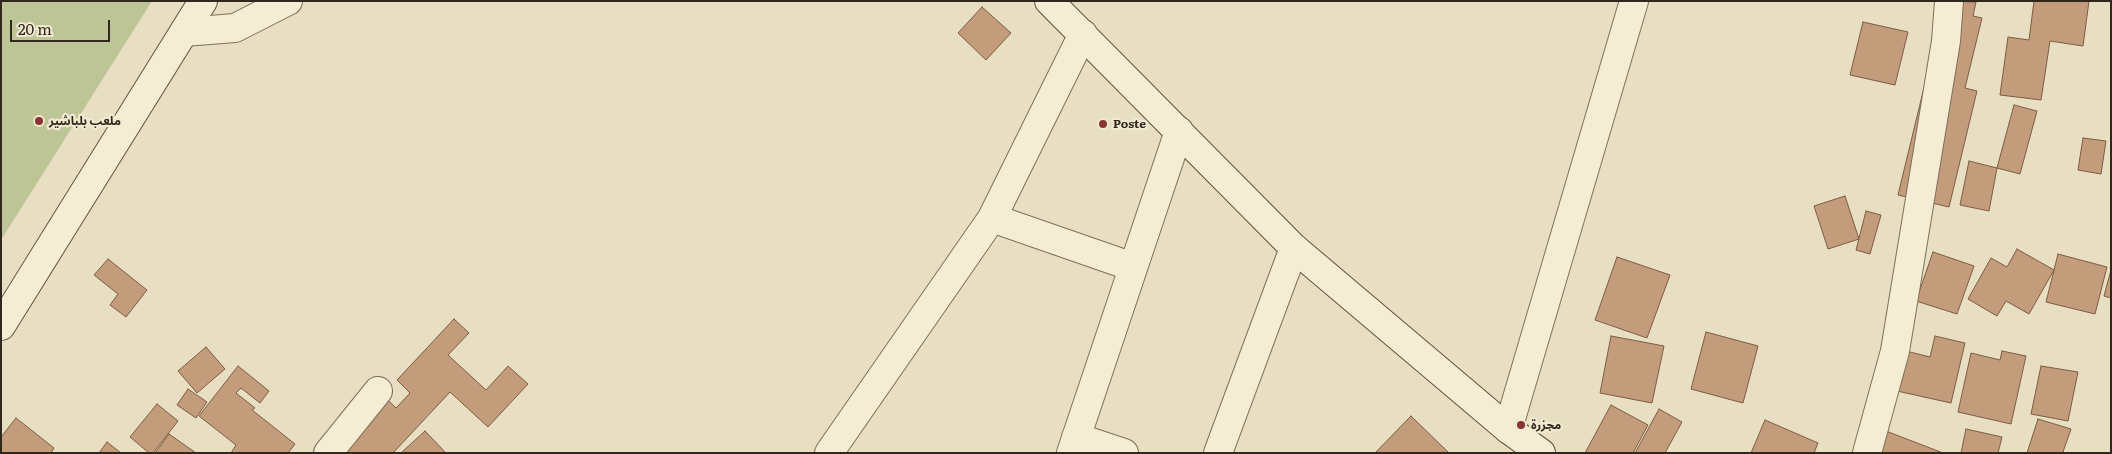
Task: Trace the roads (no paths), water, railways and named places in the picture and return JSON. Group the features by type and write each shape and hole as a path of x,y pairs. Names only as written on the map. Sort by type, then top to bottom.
{"street":[{"path":"1,326 203,1"},
{"path":"184,32 235,28 288,1"},
{"path":"1049,1 1294,248 1508,429 1538,452"},
{"path":"1508,429 1634,1"},
{"path":"1867,453 1895,350 1946,41 1949,1"},
{"path":"829,453 992,218 1083,34"},
{"path":"1124,453 1073,445 1179,131"},
{"path":"992,218 1133,268"},
{"path":"1218,453 1294,248"},
{"path":"328,453 378,392"}],"place":[{"name":"ملعب بلباشير","path":"39,121"},
{"name":"Poste","path":"1103,124"},
{"name":"مجزرة","path":"1521,425"}]}
